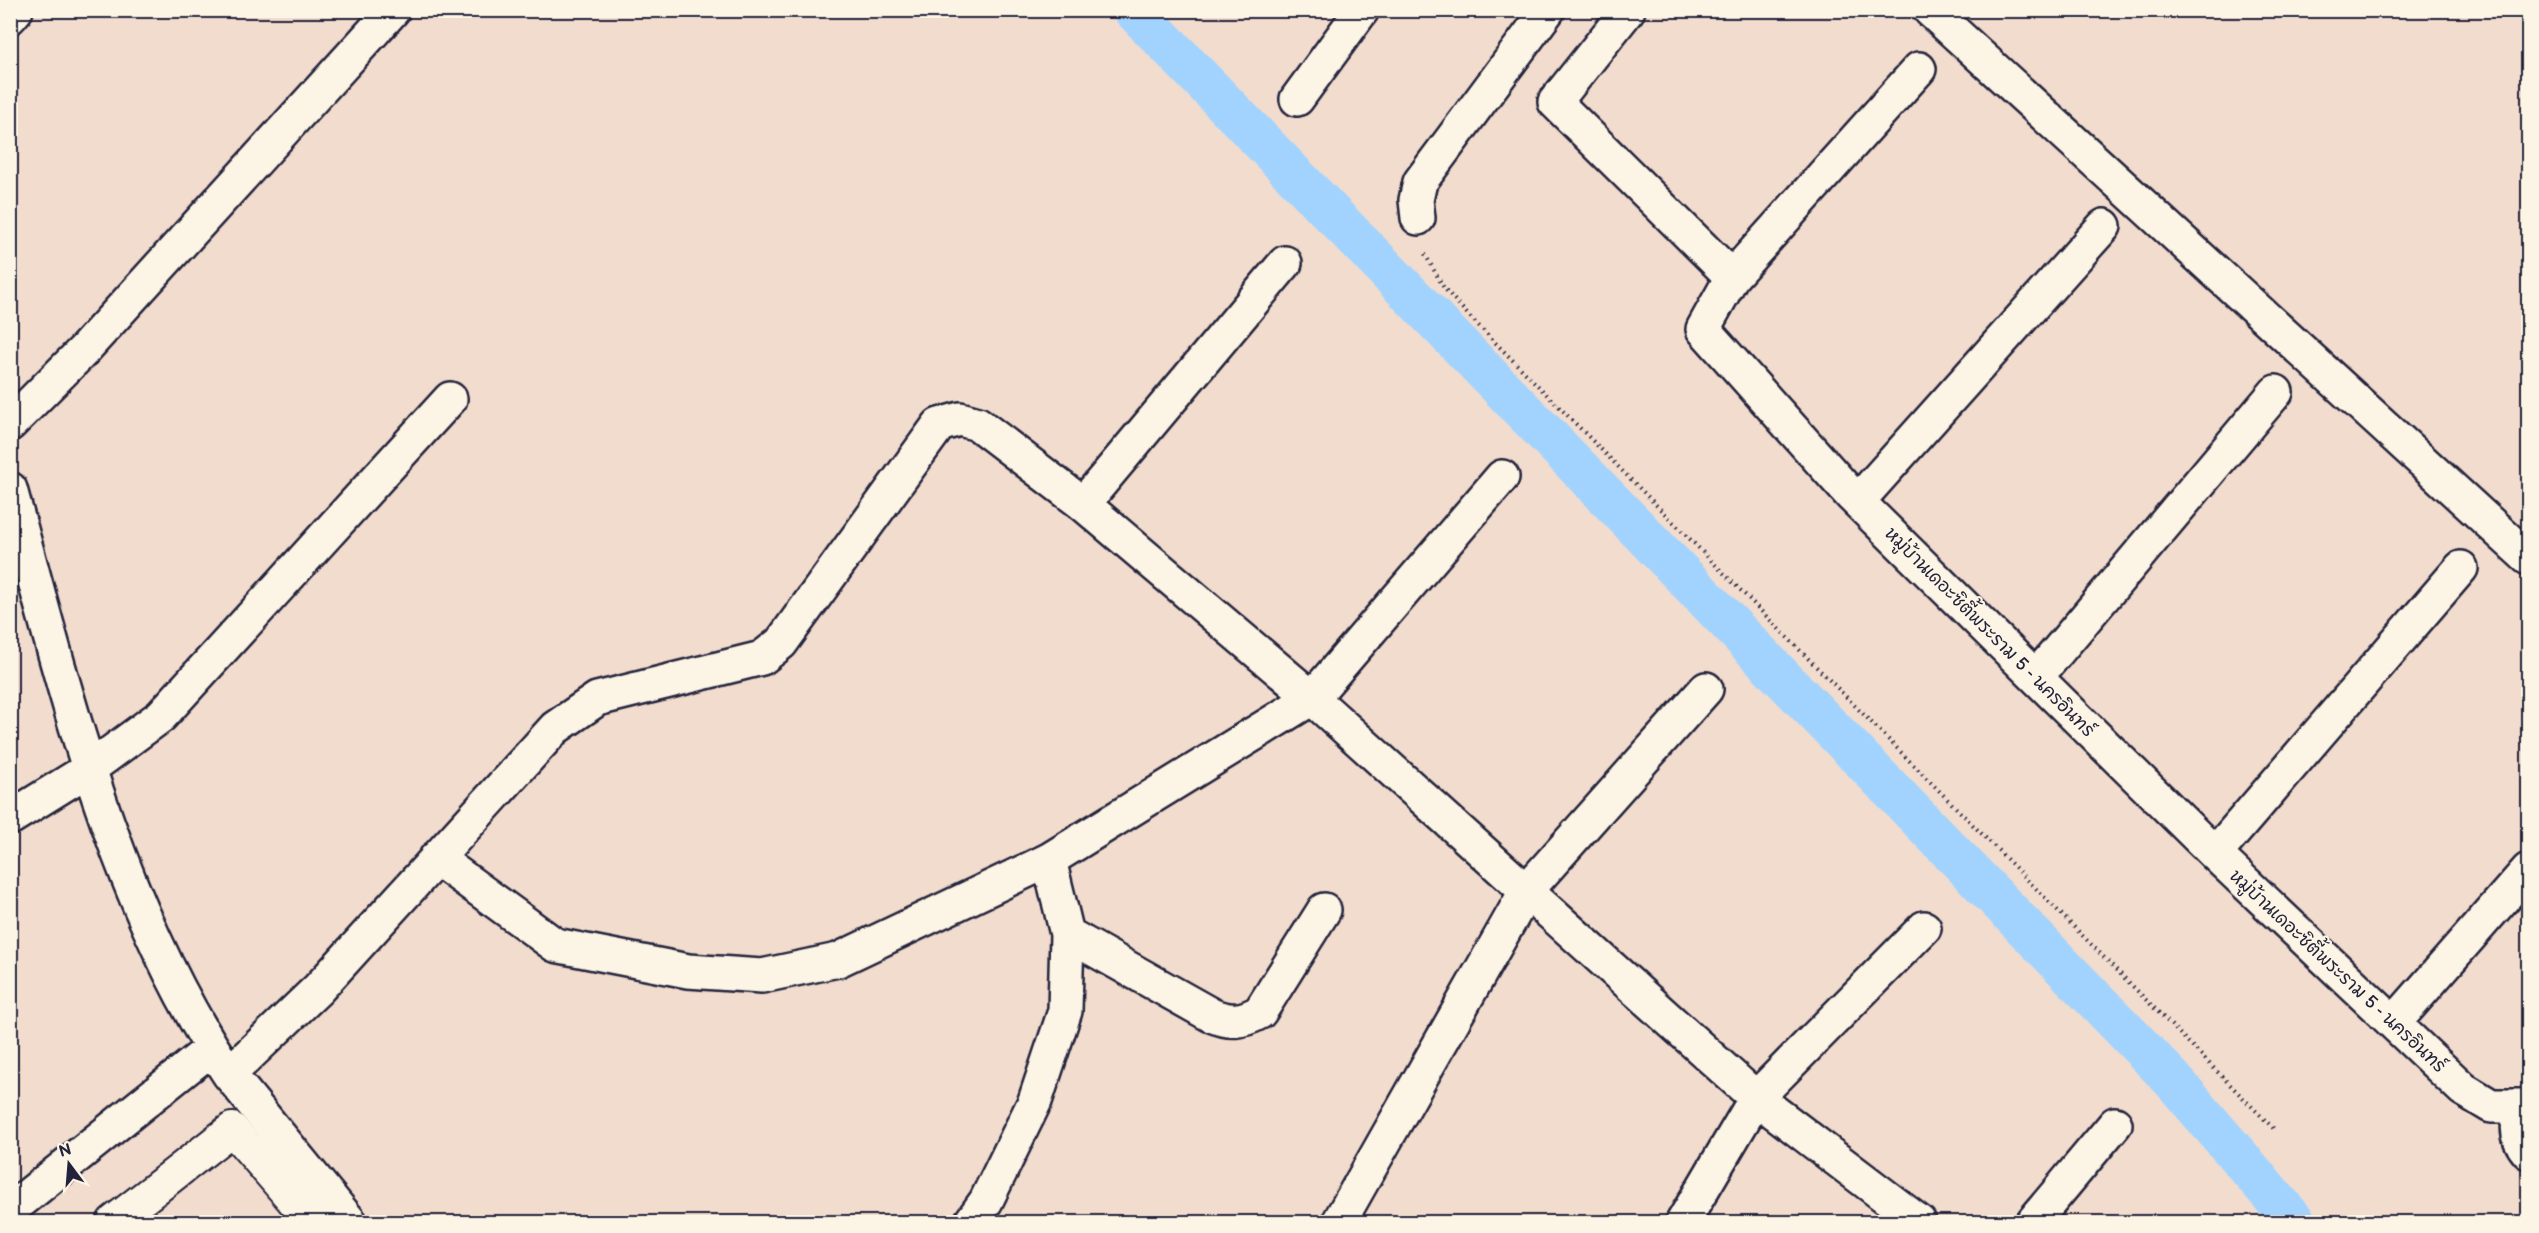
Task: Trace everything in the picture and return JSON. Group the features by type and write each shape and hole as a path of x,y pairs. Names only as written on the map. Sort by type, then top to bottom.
{"street":[{"path":"10,17 16,10"},
{"path":"10,424 83,351 393,10"},
{"path":"1297,99 1362,10"},
{"path":"1418,218 1416,200 1420,182 1548,10"},
{"path":"1628,10 1555,102 1732,277 1920,69"},
{"path":"1930,10 2529,558"},
{"path":"1858,501 2104,226"},
{"path":"1083,504 1285,263"},
{"name":"หมู่บ้านเดอะซิตี้พระราม 5 - นครอินทร์","path":"1732,277 1703,328 1858,501 2215,854 2463,1089 2491,1106 2528,1105 2518,1125 2518,1135 2529,1152"},
{"path":"2036,677 2276,392"},
{"path":"10,819 89,770 161,716 450,399"},
{"path":"10,1210 221,1061 318,989 555,728 597,699 762,658 781,643 939,425 960,419 978,424 1083,504 1312,698 1756,1098 1919,1222"},
{"path":"436,858 555,945 688,971 762,976 838,960 1049,860 1312,698 1502,477"},
{"path":"10,489 89,770 155,944 221,1061 350,1222"},
{"path":"2215,854 2461,568"},
{"path":"1339,1222 1527,890 1707,689"},
{"path":"971,1222 986,1201 1035,1101 1065,1011 1067,934 1049,860"},
{"path":"2394,1023 2529,870"},
{"path":"1067,934 1227,1022 1245,1020 1260,1012 1324,910"},
{"path":"1683,1222 1756,1098 1924,928"},
{"path":"2033,1222 2115,1125"},
{"path":"113,1222 232,1128 312,1222"}],"path":[{"path":"1418,218 1425,254 1444,288 1468,316 2276,1131"}],"waterway":[{"path":"1134,10 2172,1079 2295,1222"}]}
